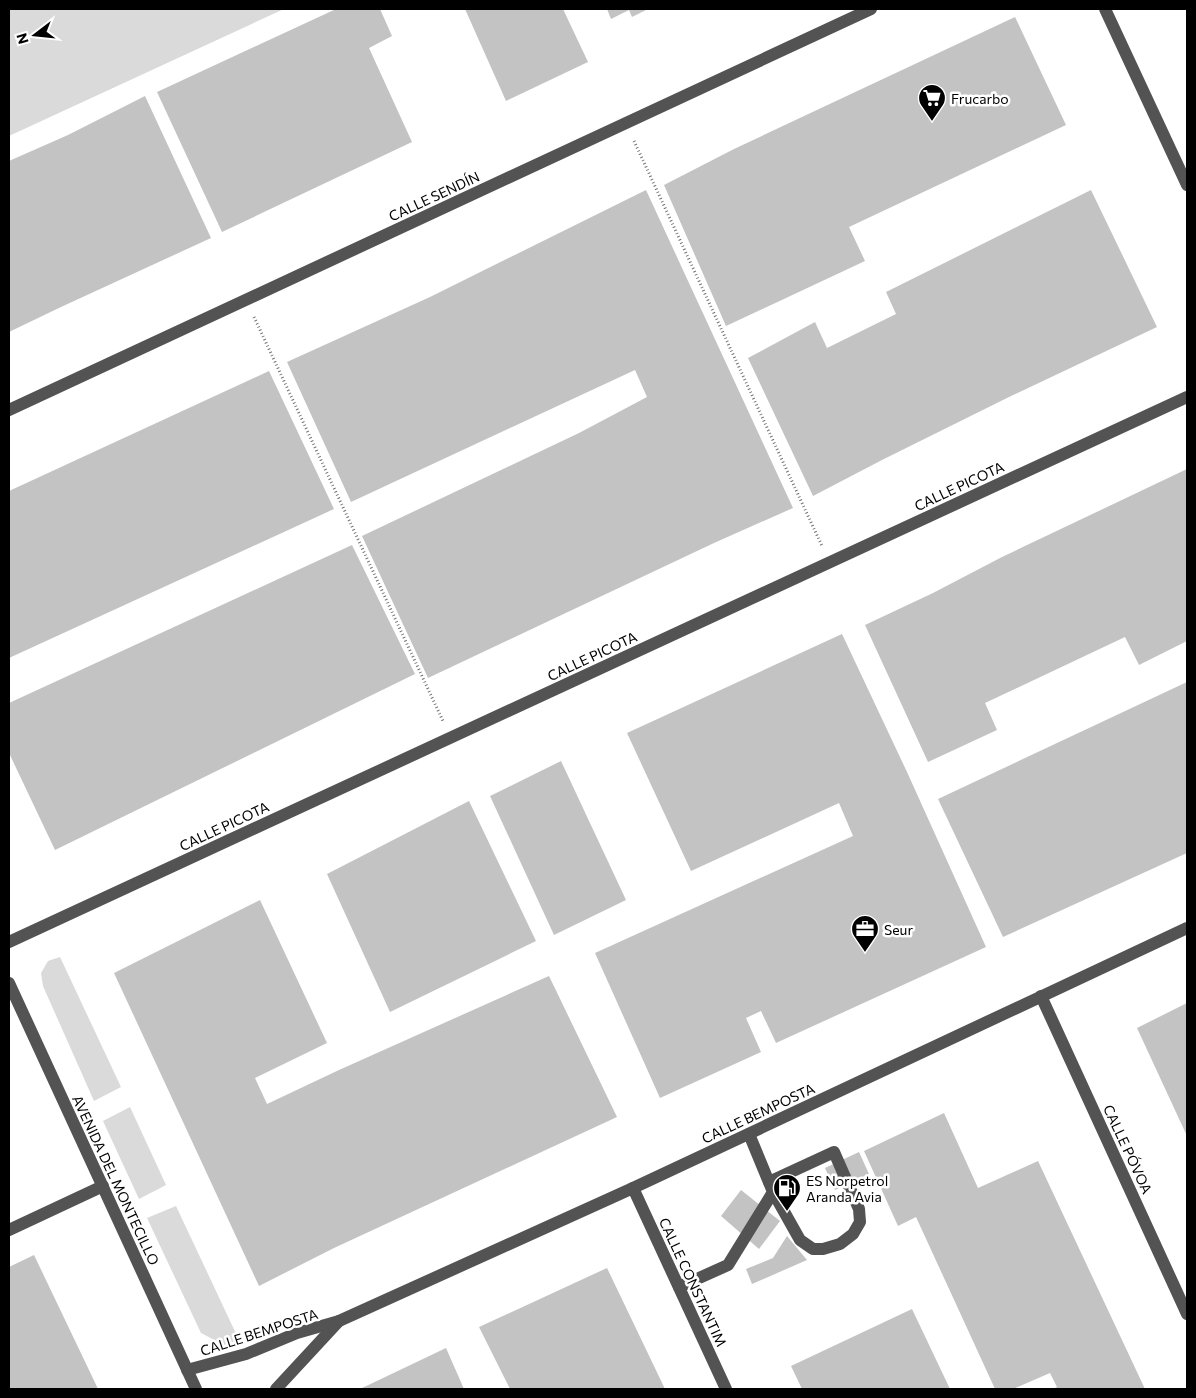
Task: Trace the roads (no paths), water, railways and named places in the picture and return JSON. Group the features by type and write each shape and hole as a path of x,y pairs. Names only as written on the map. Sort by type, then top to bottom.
{"street":[{"name":"CALLE SENDÍN","path":"9,410 871,9"},
{"path":"1105,9 1187,184"},
{"name":"CALLE PICOTA","path":"9,942 1187,396"},
{"name":"CALLE BEMPOSTA","path":"188,1370 246,1354 297,1333 340,1321 633,1188 1187,928"},
{"name":"AVENIDA DEL MONTECILLO","path":"9,983 196,1389"},
{"name":"CALLE PÓVOA","path":"1041,996 1187,1314"},
{"path":"679,1287 728,1265 771,1187 834,1152 859,1209 860,1222 853,1234 840,1244 824,1249 813,1249 800,1240 771,1187 749,1134"},
{"path":"9,1230 103,1186"},
{"name":"CALLE CONSTANTIM","path":"633,1188 726,1389"},
{"name":"CALLE BEMPOSTA","path":"276,1389 340,1321"}],"place":[{"name":"Frucarbo","path":"932,122"},
{"name":"Seur","path":"865,953"},
{"name":"ES Norpetrol Aranda Avia","path":"787,1212"}]}
